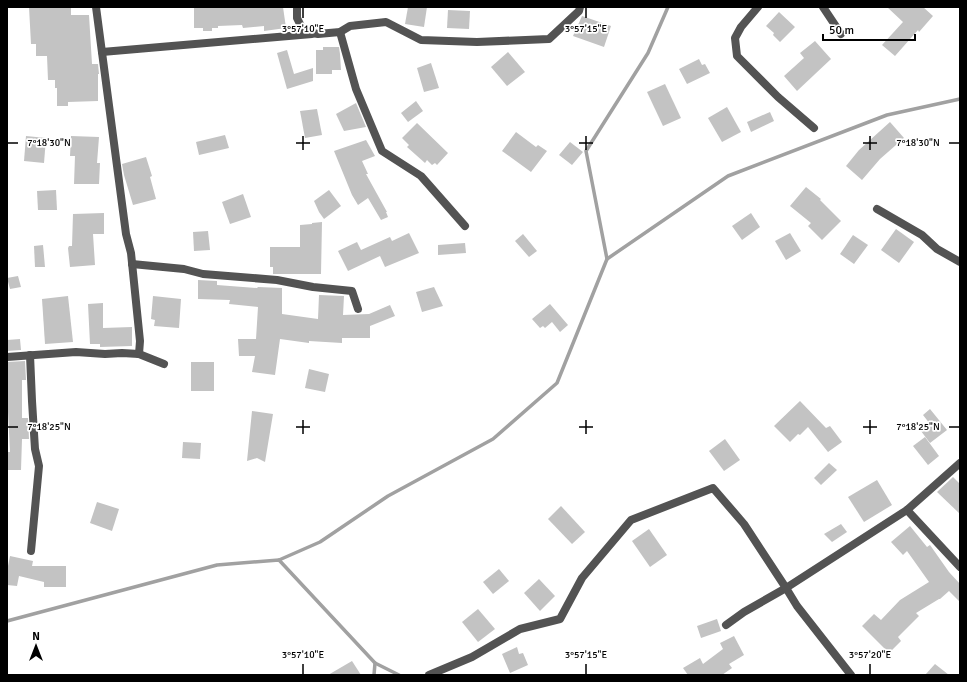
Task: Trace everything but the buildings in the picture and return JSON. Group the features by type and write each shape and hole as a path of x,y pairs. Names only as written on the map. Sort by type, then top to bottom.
{"street":[{"path":"96,7 126,234 131,253 140,341 139,354"},
{"path":"297,7 297,18 301,26 308,32 318,34"},
{"path":"102,52 340,32 350,26 386,22 422,40 477,42 550,39 579,10 580,7"},
{"path":"758,7 741,27 736,38 737,56 778,97 814,128"},
{"path":"823,7 841,34"},
{"path":"340,32 356,89 382,151 422,176 465,226"},
{"path":"877,209 922,236 937,249 960,262"},
{"path":"132,264 184,269 203,274 276,280 352,292 358,310"},
{"path":"7,357 76,352 105,354 122,353 139,354 164,364"},
{"path":"30,356 35,449 39,466 31,551"},
{"path":"726,625 744,612 786,588 907,510 958,467"},
{"path":"429,675 472,657 520,629 560,620 582,578 631,520 713,488 744,524 796,606 851,675"},
{"path":"907,510 960,567"}],"waterway":[{"path":"607,259 586,151 648,53 668,7"},
{"path":"279,560 320,542 388,496 493,439 557,383 607,259 728,176 887,115 960,99"},
{"path":"7,621 217,565 279,560 375,663 399,675"},
{"path":"374,675 375,663"}]}
